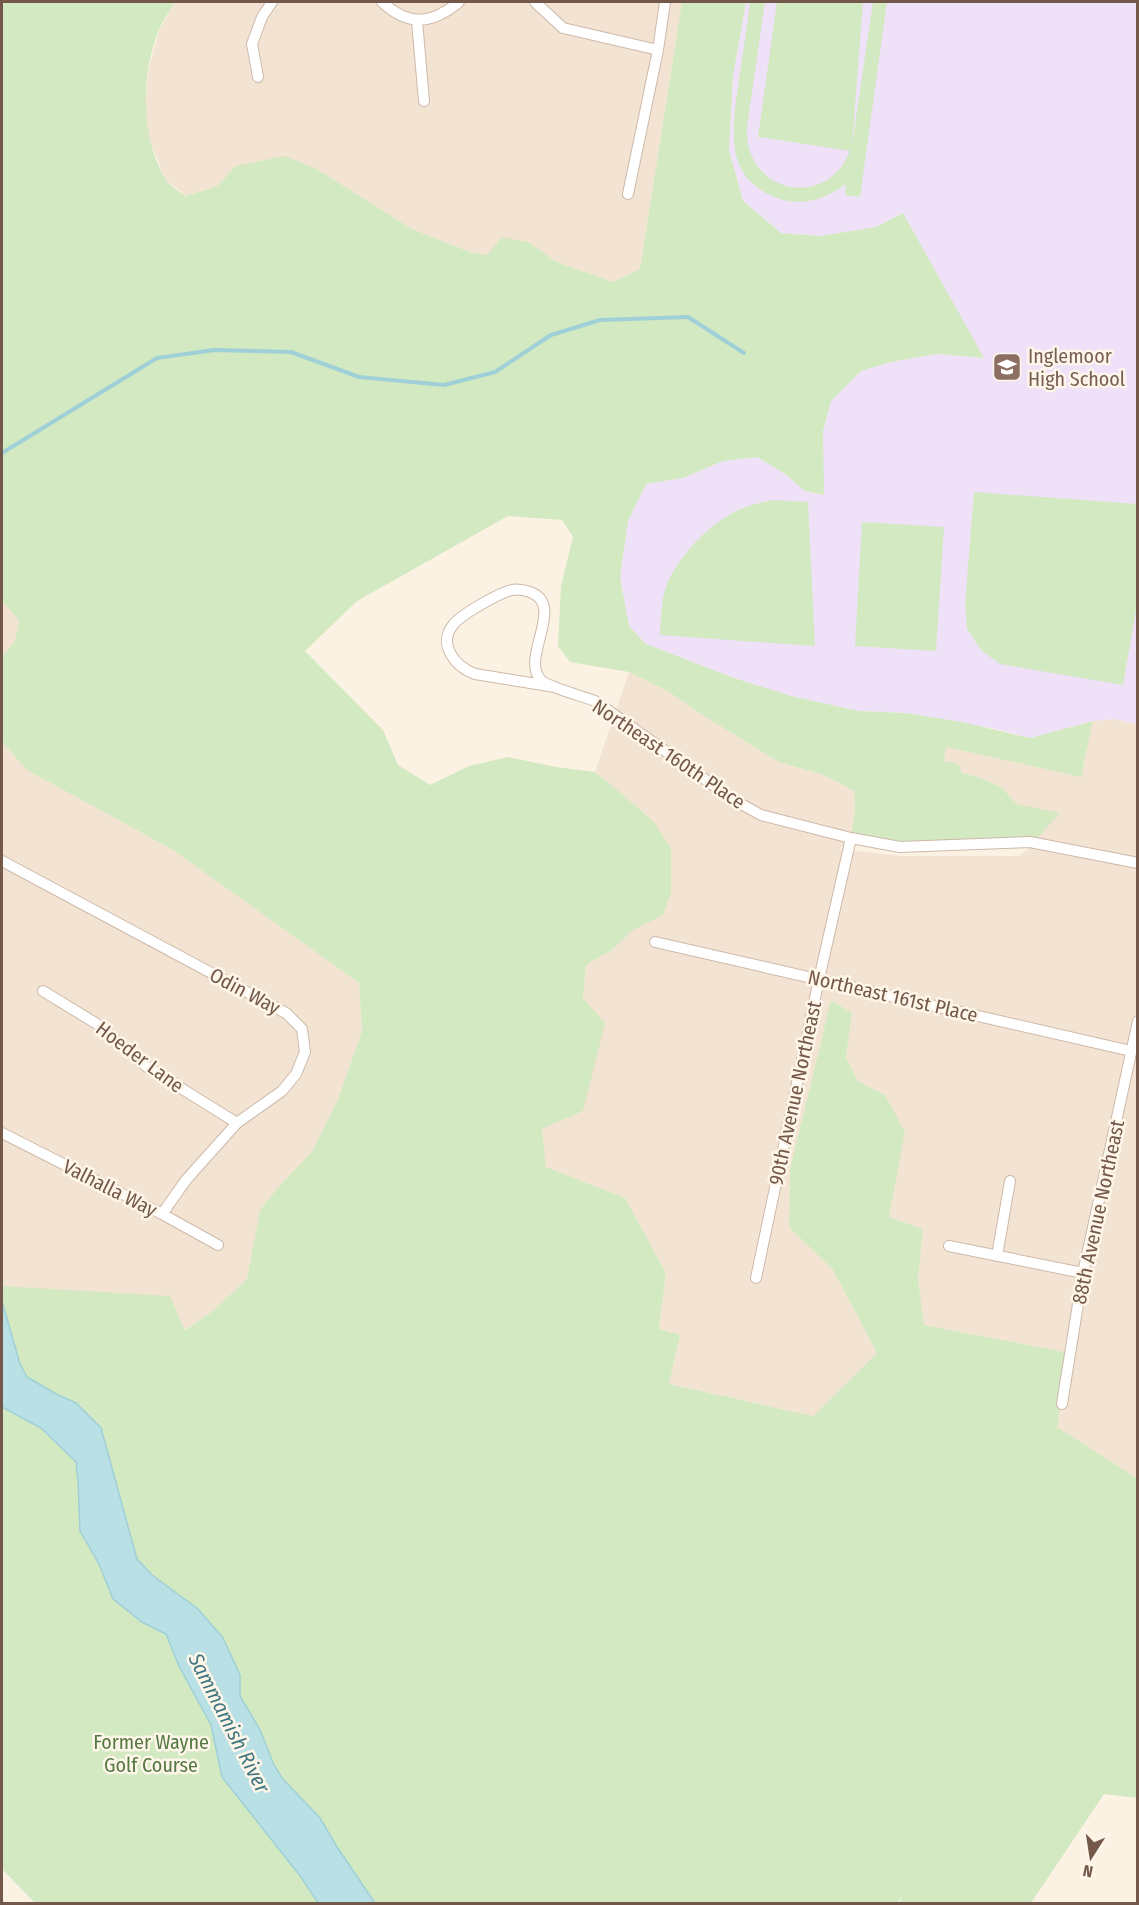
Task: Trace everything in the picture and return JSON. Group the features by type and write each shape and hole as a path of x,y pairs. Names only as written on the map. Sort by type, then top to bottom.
{"street":[{"path":"258,78 252,44 262,17 272,2"},
{"path":"382,2 391,10 417,21 438,16 459,2"},
{"path":"535,2 563,28 658,50"},
{"path":"628,194 658,50 665,2"},
{"path":"417,21 424,100"},
{"name":"Northeast 160th Place","path":"555,687 475,674 466,670 453,659 450,653 447,644 451,627 463,615 510,590 532,592 538,596 544,607 536,668 540,679 555,687 595,701 734,800 761,815 851,838 900,847 1030,842 1137,863"},
{"name":"90th Avenue Northeast","path":"756,1278 851,838"},
{"name":"Odin Way","path":"2,861 286,1013 302,1029 306,1052 296,1074 282,1091 237,1123 186,1180 162,1214"},
{"name":"Northeast 161st Place","path":"655,942 1131,1051"},
{"name":"Hoeder Lane","path":"43,991 97,1024 147,1067 237,1123"},
{"name":"88th Avenue Northeast","path":"1062,1404 1083,1274 1137,1020"},
{"name":"Valhalla Way","path":"2,1133 218,1245"},
{"path":"996,1256 1010,1181"},
{"path":"949,1246 1083,1274"}],"shaded area":[{"path":"175,2 682,2 640,269 613,282 557,262 528,242 487,256 470,252 412,229 317,169 236,166 216,187 186,196 165,179 149,138 145,104 149,68 159,31"},
{"name":"Inglemoor High School","path":"746,2 1137,2 1137,724 1114,719 1093,721 1030,738 996,729 906,713 859,711 795,697 737,679 646,644 629,626 620,577 628,521 646,484 683,478 723,461 757,457 785,474 805,491 823,495 823,431 831,401 861,371 891,362 937,354 983,358 903,213 876,227 821,236 781,233 743,201 729,150 733,75"},
{"path":"2,601 19,620 15,641 2,657"},
{"path":"629,672 669,692 779,762 824,775 854,791 855,809 851,838 839,849 901,856 1020,856 1034,843 1017,804 1002,788 982,778 962,773 944,761 946,747 1081,777 1093,721 1114,719 1137,724 1137,1478 1057,1427 1070,1353 924,1325 918,1279 923,1229 889,1217 896,1178 885,1095 858,1081 846,1057 852,1013 831,1000 790,1169 789,1227 833,1270 877,1353 813,1416 669,1384 680,1335 659,1329 666,1273 625,1198 546,1167 542,1128 583,1111 583,998 586,965 612,950 633,930 663,915 653,821 595,772"},
{"path":"2,742 27,770 173,850 359,983 362,1031 338,1099 311,1153 260,1210 247,1279 214,1310 184,1330 2,1288"}],"green space":[{"name":"Former Wayne Golf Course","path":"2,2 175,2 161,26 153,47 146,85 146,105 147,124 157,162 167,181 185,196 216,187 236,166 285,156 317,169 412,229 470,252 487,255 502,237 528,242 557,262 613,282 640,269 682,2 746,2 733,75 729,150 743,201 781,233 821,236 876,227 903,213 984,358 937,354 891,362 861,371 831,401 823,431 824,495 805,491 785,474 757,457 723,461 683,478 646,484 628,521 620,577 629,626 646,644 737,679 795,697 859,711 906,713 962,722 1030,738 1093,721 1081,777 946,747 944,761 959,764 962,773 982,778 1002,788 1017,804 1060,813 1033,843 900,847 851,838 855,809 854,791 824,775 779,762 669,692 629,672 570,662 558,646 561,586 573,537 562,520 508,516 357,601 305,651 383,730 398,765 430,785 469,766 508,757 595,772 653,821 671,848 671,893 663,915 633,930 612,950 586,965 583,998 605,1023 583,1111 542,1129 546,1167 625,1198 666,1273 659,1329 680,1335 669,1384 813,1416 877,1353 833,1270 789,1227 790,1169 831,1000 852,1013 846,1057 858,1081 885,1095 905,1132 889,1217 923,1229 918,1279 924,1325 1070,1353 1057,1427 1137,1478 1137,1798 1104,1794 1031,1903 899,1903 903,1893 897,1904 35,1903 2,1869 2,1286 170,1296 185,1330 214,1310 247,1279 260,1210 311,1153 338,1099 362,1031 359,983 173,850 27,770 2,742 2,657 15,641 19,620 2,601"},
{"path":"750,2 765,2 747,127 749,149 758,167 772,179 788,186 806,187 823,182 839,170 850,151 758,137 777,2 863,2 852,145 873,2 887,2 860,197 845,195 846,184 830,194 813,200 786,201 759,189 747,177 739,164 735,148 735,114"},
{"path":"974,492 1137,504 1137,604 1123,685 1000,664 981,650 967,629 965,604"},
{"path":"773,500 808,502 815,646 660,635 667,584 689,549 710,528 734,512"},
{"path":"862,522 944,527 936,651 855,646"}],"water":[{"name":"Sammamish River","path":"2,1301 20,1364 27,1377 76,1403 101,1428 137,1559 152,1575 198,1609 223,1638 240,1675 240,1696 260,1730 274,1765 282,1778 320,1818 375,1903 318,1903 301,1877 222,1777 211,1725 179,1666 166,1634 142,1622 113,1599 99,1564 80,1531 76,1462 41,1428 2,1407"}],"waterway":[{"path":"2,453 157,358 214,350 291,352 359,377 444,385 495,372 551,335 600,320 688,317 744,353"}],"place":[{"name":"Inglemoor High School","path":"1007,367"}]}
